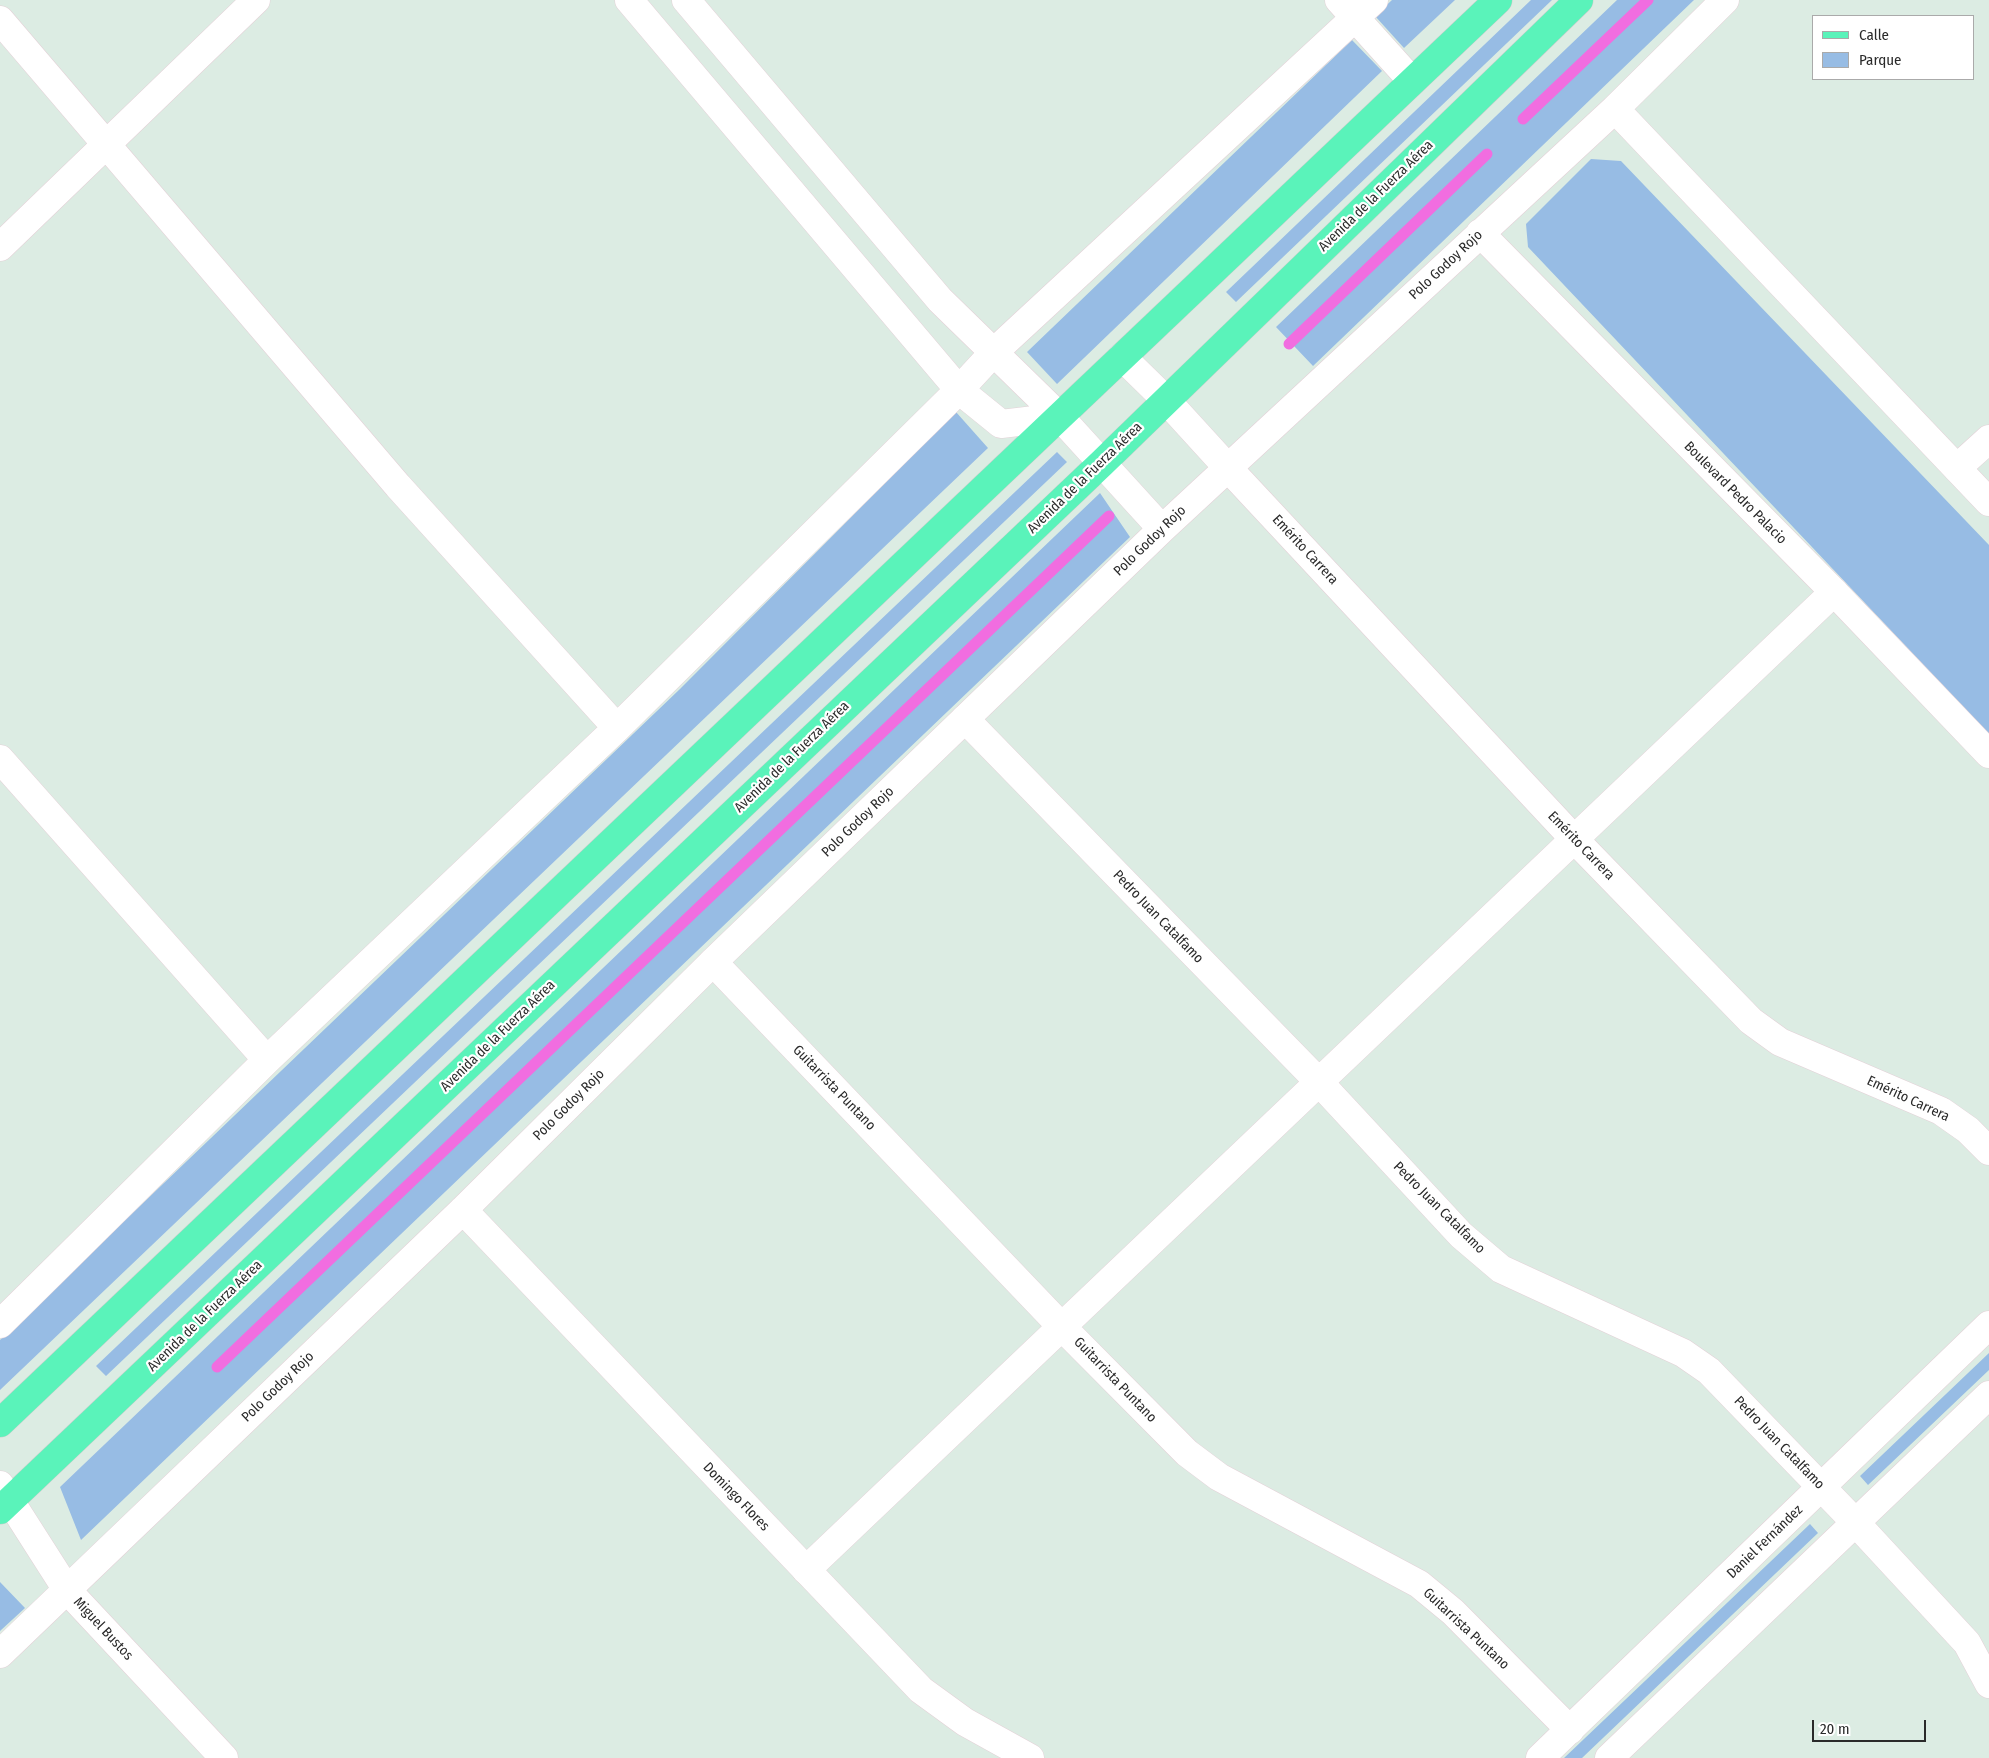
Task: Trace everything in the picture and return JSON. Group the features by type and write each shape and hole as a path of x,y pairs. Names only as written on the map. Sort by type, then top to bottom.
{"main road":[{"path":"0,1423 1498,0"},
{"name":"Avenida de la Fuerza Aérea","path":"3,1499 1102,463 1579,0"}],"street":[{"path":"0,247 256,0"},
{"path":"629,0 960,390 1001,424 1060,417"},
{"path":"686,0 940,300 1060,417 1162,529"},
{"name":"Polo Godoy Rojo","path":"0,1654 463,1210 713,962 1162,529 1615,109 1725,0"},
{"path":"0,1324 267,1060 617,728 960,390 994,352 1356,6 1412,81"},
{"path":"0,20 398,486 617,728"},
{"path":"1615,109 1989,502"},
{"name":"Boulevard Pedro Palacio","path":"1480,233 1834,592 1989,754"},
{"name":"Emérito Carrera","path":"1122,357 1166,400 1574,840 1751,1021 1780,1042 1941,1111 1968,1130 1989,1151"},
{"path":"1958,468 1989,439"},
{"path":"806,1570 1834,592"},
{"name":"Pedro Juan Catalfamo","path":"965,719 1319,1082 1461,1235 1502,1269 1683,1353 1709,1371 1856,1522 1967,1643 1989,1684"},
{"path":"0,759 267,1060"},
{"name":"Guitarrista Puntano","path":"713,962 1061,1326 1187,1454 1219,1477 1419,1584 1453,1612 1570,1730"},
{"name":"Domingo Flores","path":"463,1210 921,1690 965,1722 1030,1758"},
{"name":"Daniel Fernández","path":"1540,1758 1989,1325"},
{"path":"1609,1758 1989,1395"},
{"name":"Miguel Bustos","path":"3,1499 67,1590 224,1758"}],"green space":[{"path":"1392,0 1455,0 1404,48 1375,16"},
{"path":"1531,0 1552,0 1236,302 1226,292"},
{"path":"1617,0 1694,0 1313,366 1276,327"},
{"path":"1352,40 1382,71 1057,384 1027,352"},
{"path":"1591,159 1621,161 1989,545 1989,734 1528,247 1526,224"},
{"path":"956,412 988,448 0,1390 0,1340 680,689"},
{"path":"1057,452 1067,462 106,1376 96,1366"},
{"path":"1100,493 1130,537 81,1540 60,1487"},
{"path":"1989,1353 1989,1370 1868,1485 1860,1476"},
{"path":"1810,1524 1818,1533 1582,1758 1564,1758"},
{"path":"0,1582 25,1608 0,1631"}],"waterway":[{"path":"1523,119 1648,0"},
{"path":"1289,344 1487,154"},
{"path":"217,1367 1109,516"}]}
